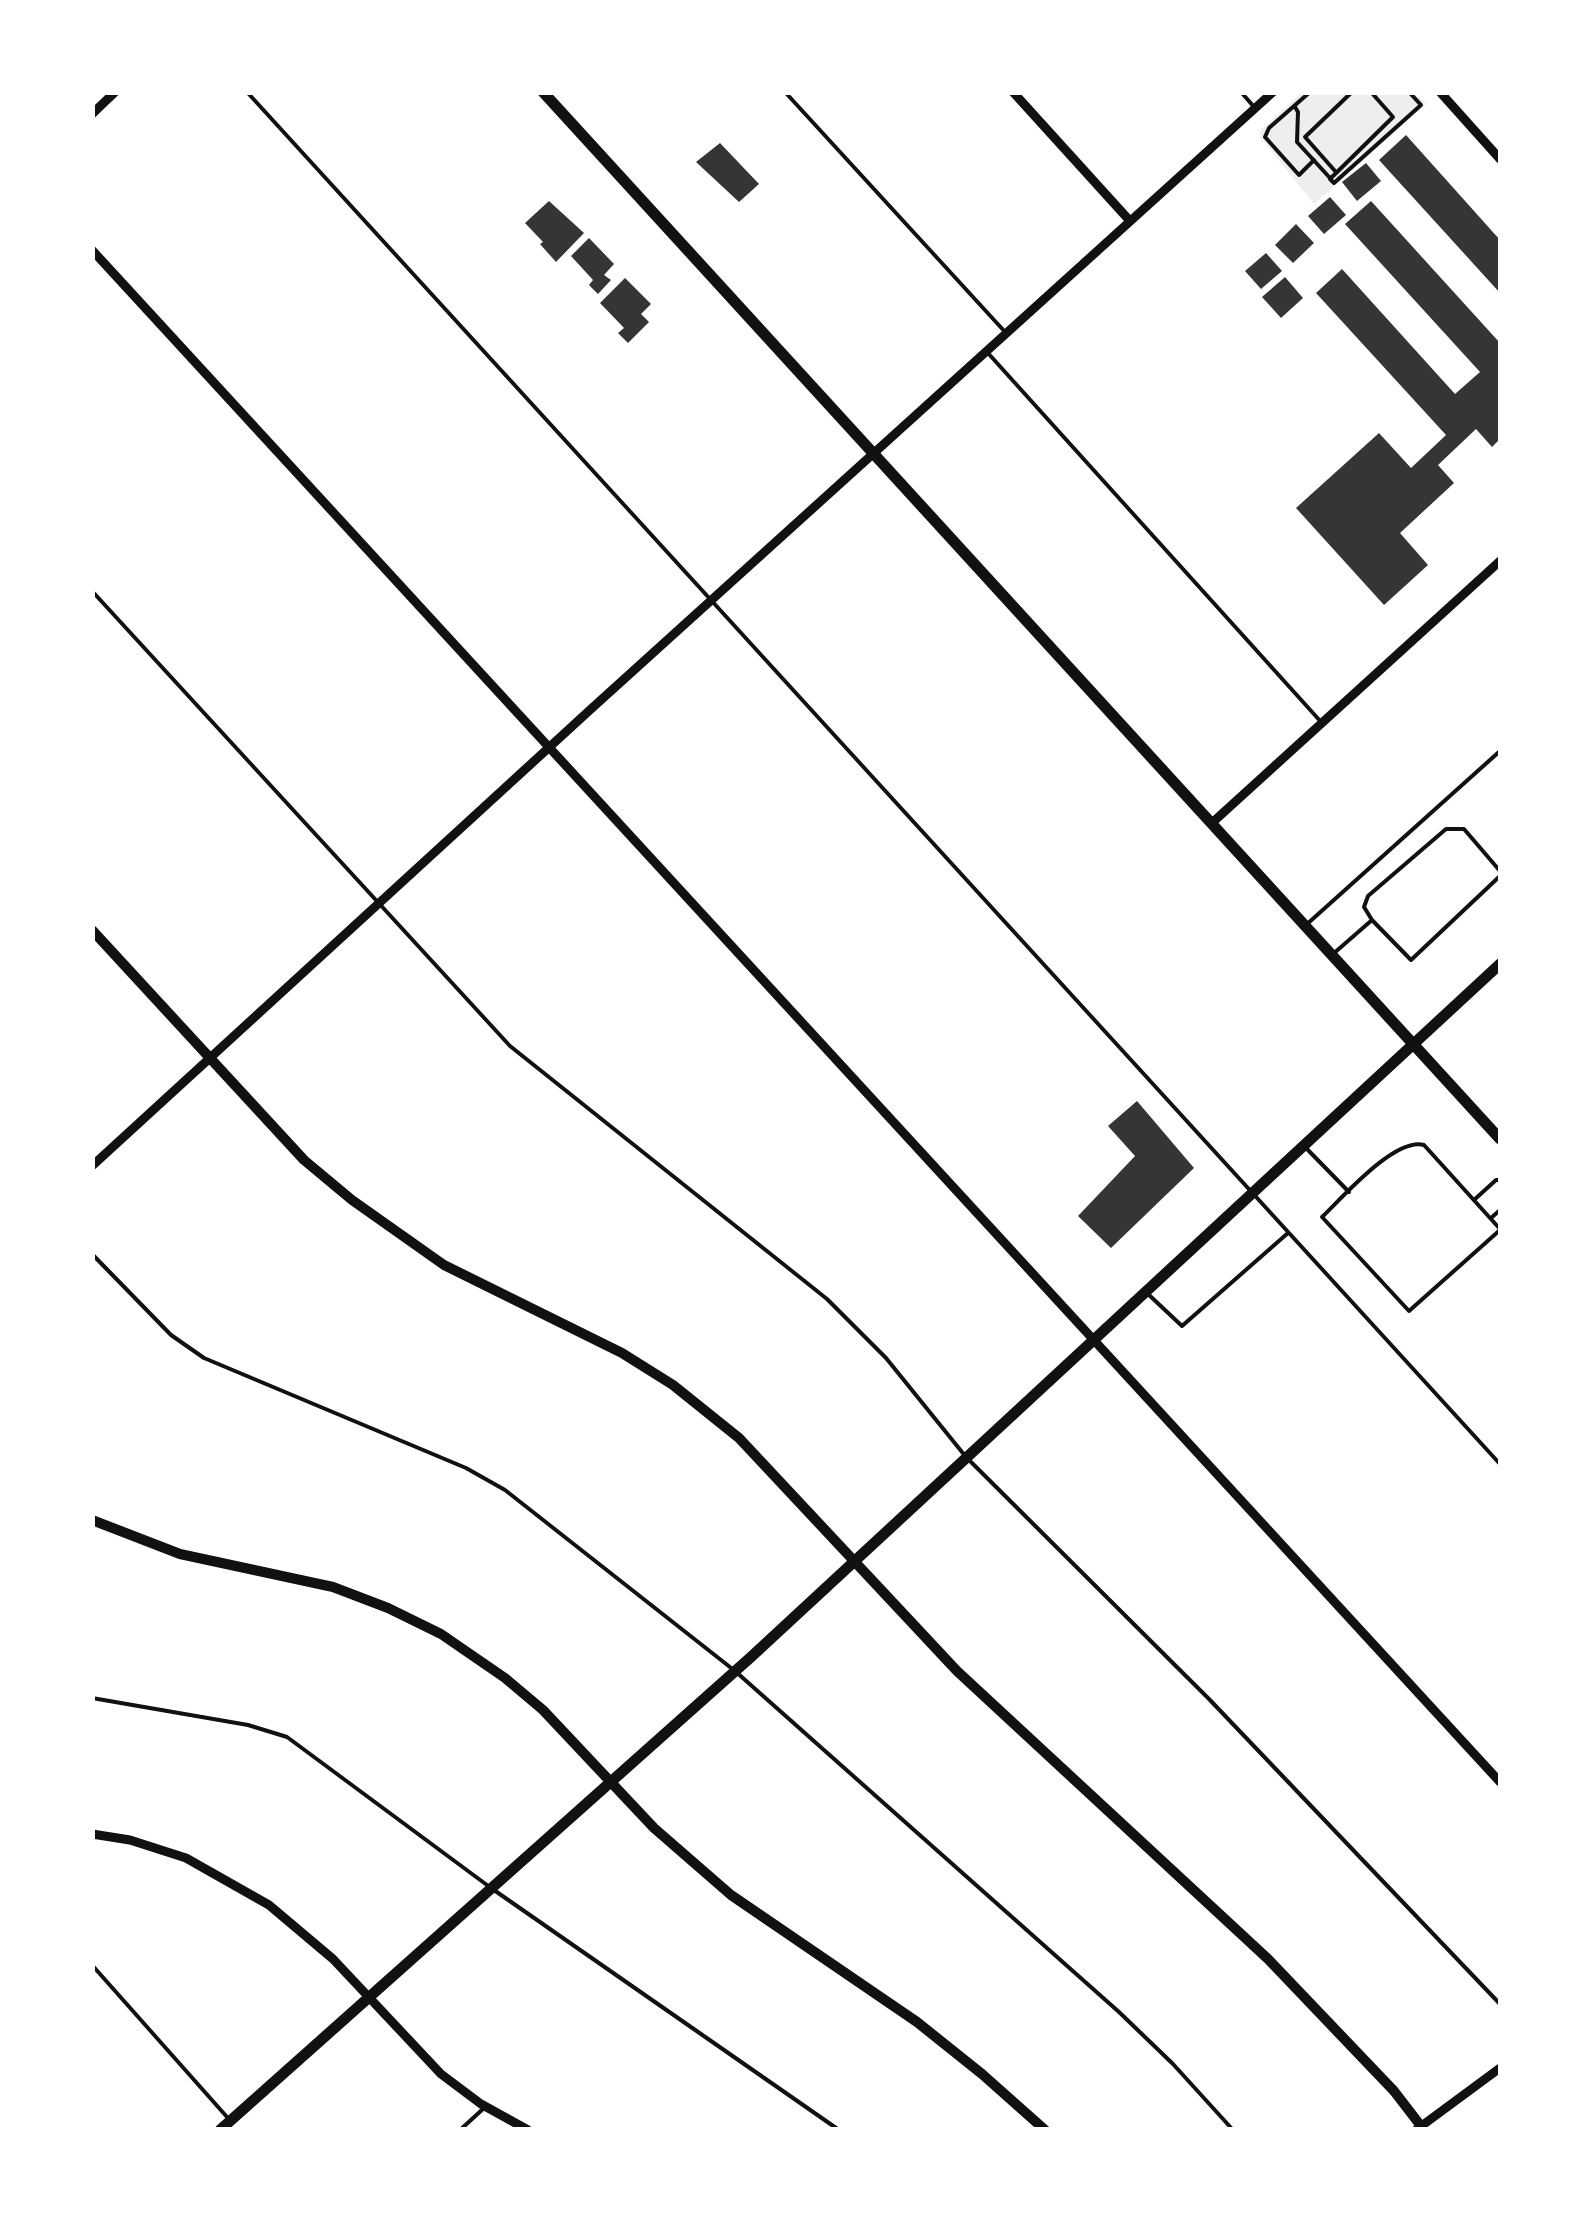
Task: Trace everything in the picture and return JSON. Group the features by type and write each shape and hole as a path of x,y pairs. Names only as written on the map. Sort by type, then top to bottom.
{"main road":[{"path":"543,92 1499,1135"},
{"path":"225,2125 735,1672 1500,964"}],"street":[{"path":"92,114 115,92"},
{"path":"1013,92 1130,221"},
{"path":"92,1166 1273,92"},
{"path":"1440,92 1500,159"},
{"path":"92,250 1500,1782"},
{"path":"1212,822 1500,562"},
{"path":"92,930 304,1160 390,1230 471,1280 588,1334 673,1385 739,1438 992,1706 1268,1960 1394,2091 1420,2128 1500,2068"},
{"path":"92,1520 180,1554 334,1587 441,1634 506,1678 543,1710 676,1848 731,1895 917,2022 1044,2130"},
{"path":"92,1834 158,1848 231,1881 305,1933 442,2074 528,2130"}],"lane":[{"path":"247,92 1500,1464"},
{"path":"785,92 1006,333"},
{"path":"1241,92 1255,108"},
{"path":"986,351 1322,723"},
{"path":"92,592 510,1046 827,1299 886,1358 966,1457 1209,1699 1500,2004"},
{"path":"1306,925 1500,751"},
{"path":"1446,828 1464,829 1500,873 1411,960 1364,907 1368,896 1446,828"},
{"path":"1332,954 1372,920"},
{"path":"1417,1143 1424,1145 1474,1200 1500,1230 1409,1312 1322,1217 1394,1150 1417,1143"},
{"path":"1304,1145 1349,1192"},
{"path":"1474,1200 1500,1180"},
{"path":"1491,1218 1500,1210"},
{"path":"1146,1292 1182,1326 1289,1233"},
{"path":"92,1254 171,1335 204,1358 466,1468 505,1490 735,1672 1119,2012 1233,2130"},
{"path":"92,1698 248,1725 287,1737 491,1888 839,2130"},
{"path":"92,1965 225,2125"},
{"path":"460,2130 486,2106"}],"path":[{"path":"1310,92 1268,128 1265,137 1298,175 1314,160"},
{"path":"1335,171 1305,137 1352,92"},
{"path":"1330,179 1393,118 1371,92"},
{"path":"1294,107 1298,112 1297,142 1334,183 1421,105 1409,92"}],"shaded area":[{"path":"1301,93 1415,93 1426,104 1314,204 1261,138 1260,131"}],"building":[{"path":"1406,135 1500,240 1500,293 1379,160"},
{"path":"720,143 759,184 739,202 696,162"},
{"path":"1366,163 1381,181 1357,201 1342,182"},
{"path":"1330,197 1346,215 1324,234 1308,216"},
{"path":"549,201 584,233 556,262 525,223"},
{"path":"1371,201 1500,343 1500,439 1492,447 1476,429 1438,465 1454,483 1400,533 1428,565 1384,605 1296,508 1379,433 1411,468 1446,435 1316,293 1342,269 1455,394 1480,372 1345,224"},
{"path":"1296,224 1314,243 1293,263 1275,245"},
{"path":"589,238 614,264 604,275 611,280 598,294 589,285 593,280 571,256"},
{"path":"1266,253 1282,271 1261,289 1245,271"},
{"path":"1285,277 1303,298 1281,318 1262,297"},
{"path":"625,278 651,304 641,314 649,322 628,343 618,333 624,328 600,303"},
{"path":"1137,1101 1194,1168 1111,1248 1078,1216 1135,1156 1108,1126"}]}
